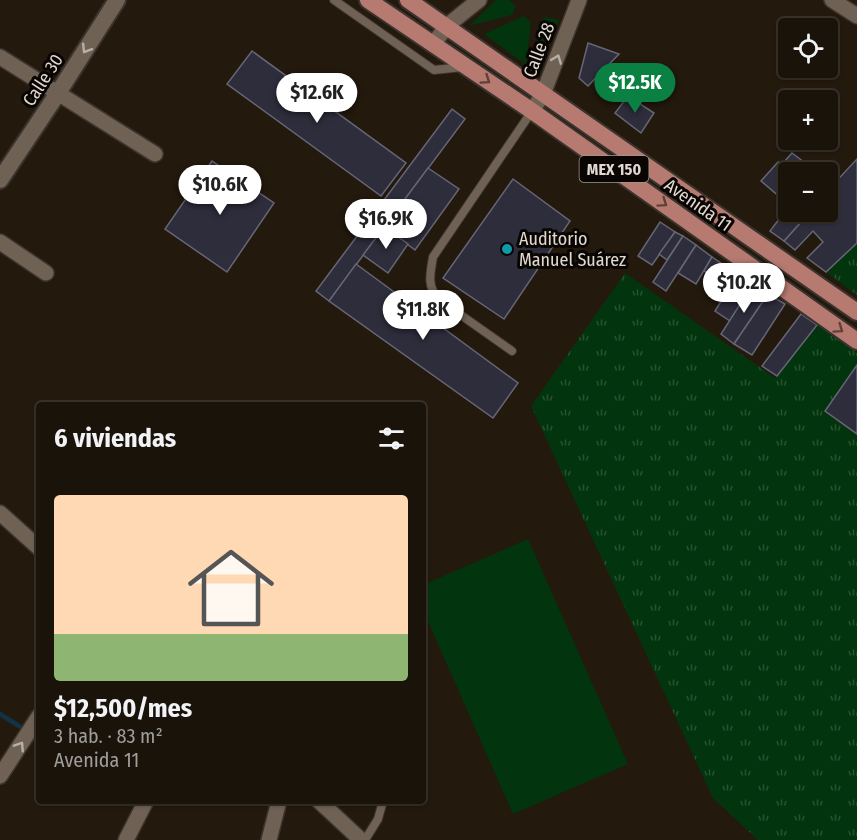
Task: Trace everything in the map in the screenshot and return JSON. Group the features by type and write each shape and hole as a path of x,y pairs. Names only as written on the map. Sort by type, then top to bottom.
{"main road":[{"name":"Avenida 11","path":"368,0 532,111 857,341"},
{"name":"Avenida 11","path":"408,0 857,312"},
{"path":"692,224 705,205"},
{"path":"780,288 795,269"}],"street":[{"name":"Calle 30","path":"0,180 117,0"},
{"path":"433,44 446,27 479,0"},
{"name":"Calle 28","path":"532,111 543,94 579,0"},
{"path":"832,0 857,16"},
{"path":"0,57 154,154"},
{"path":"0,242 46,273"},
{"path":"0,515 36,545"},
{"path":"0,776 36,721"},
{"path":"126,840 144,804"},
{"path":"270,840 278,804"},
{"path":"322,804 363,840"}],"lane":[{"path":"334,0 434,70 466,66"},
{"path":"512,351 438,299 430,289 430,275 433,257 532,111"},
{"path":"363,840 378,819 382,804"}],"green space":[{"path":"496,0 509,0 516,5 512,15 469,26"},
{"path":"523,16 531,22 526,65 484,34"},
{"path":"545,17 559,20 540,59 538,24"},
{"path":"857,243 857,295 826,272"},
{"path":"625,273 775,378 817,325 857,353 857,365 823,411 857,435 857,840 758,840 713,798 531,406"},
{"path":"528,539 628,764 513,814 426,617 426,584"}],"building":[{"path":"588,43 619,54 588,86 579,78"},
{"path":"252,51 406,163 381,196 227,84"},
{"path":"628,96 654,113 641,133 615,113"},
{"path":"452,109 465,119 329,301 316,291"},
{"path":"792,153 804,162 784,162"},
{"path":"857,159 857,243 826,272 807,258 823,242 813,231 795,250 784,241 801,222 838,222 838,179"},
{"path":"212,161 274,203 227,272 165,229"},
{"path":"778,162 778,196 761,181"},
{"path":"428,168 459,189 415,250 384,227"},
{"name":"Auditorio Manuel Suárez","path":"513,179 570,221 504,319 443,278"},
{"path":"778,220 801,222 784,241 770,231"},
{"path":"660,222 675,232 652,265 638,256"},
{"path":"384,227 408,244 388,273 363,255"},
{"path":"675,232 683,236 667,260 659,254"},
{"path":"683,236 696,245 666,291 653,282"},
{"path":"696,245 712,257 696,284 678,273"},
{"path":"712,257 727,267 719,280 704,271"},
{"path":"356,264 518,383 493,418 329,301"},
{"path":"738,274 753,284 730,321 715,311"},
{"path":"753,284 768,294 734,344 721,334"},
{"path":"768,294 785,304 752,355 734,344"},
{"path":"801,314 817,325 777,376 762,366"},
{"path":"857,365 857,434 825,411"}],"waterway":[{"path":"0,714 19,726"}],"place":[{"name":"Auditorio Manuel Suárez","path":"507,249"}]}
